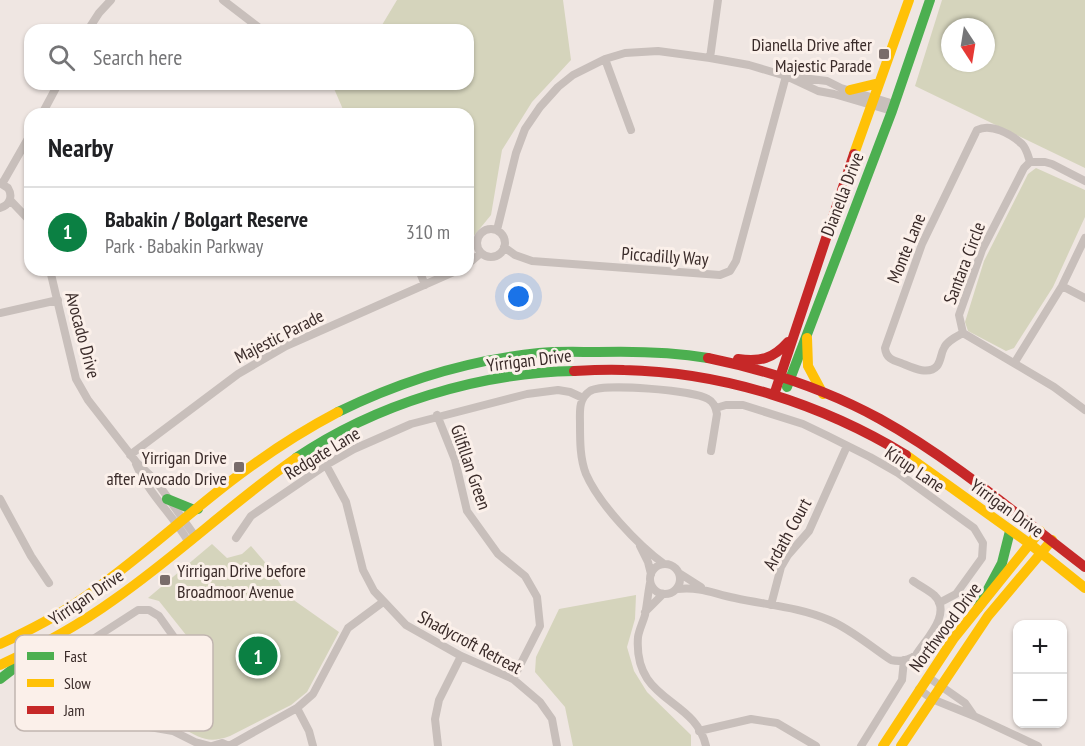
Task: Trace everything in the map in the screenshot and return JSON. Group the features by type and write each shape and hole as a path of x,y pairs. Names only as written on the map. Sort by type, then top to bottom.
{"main road":[{"name":"Dianella Drive","path":"778,396 795,330 872,101 909,0"},
{"name":"Dianella Drive","path":"784,379 807,334 893,107 930,0"},
{"path":"850,90 879,83"},
{"path":"663,352 684,349 760,362 772,358 781,351 795,330"},
{"path":"807,334 808,366 823,394"},
{"name":"Yirrigan Drive","path":"19,635 85,597 250,467 301,432 396,386 490,360 539,353 663,352 708,358 784,379 823,394 878,418 920,443 1085,567"},
{"name":"Yirrigan Drive","path":"60,635 94,615 278,471 339,433 426,397 495,379 567,371 624,368 656,370 726,381 822,412 883,441 1030,544 1085,588"},
{"path":"167,499 194,510 198,508"},
{"path":"978,608 1002,567 1007,554 1010,531"},
{"name":"Northwood Drive","path":"883,746 954,638 1040,531"},
{"name":"Northwood Drive","path":"901,746 988,616 1052,540"},
{"name":"Yirrigan Drive","path":"0,644 15,637"},
{"name":"Yirrigan Drive","path":"0,665 15,658"},
{"path":"0,679 15,667"}],"street":[{"path":"92,24 111,0"},
{"path":"223,0 254,24"},
{"path":"710,58 718,0"},
{"path":"497,230 516,153 525,129 558,87 573,75 605,59 625,53 658,51 710,58 749,65 790,77 826,94 834,93 893,107"},
{"path":"605,59 631,130"},
{"path":"790,77 821,80 872,101"},
{"name":"Piccadilly Way","path":"504,247 515,255 532,261 713,275 730,271 736,261 790,77"},
{"path":"45,108 55,90"},
{"name":"Monte Lane","path":"963,333 948,342 938,365 924,371 893,360 886,353 885,348 922,244 977,130 989,127 1014,139 1023,145 1030,162"},
{"path":"24,145 1,184 9,190 10,200 24,215"},
{"path":"1030,162 1045,162 1085,181"},
{"name":"Santara Circle","path":"1030,162 1019,177 982,250 959,315 963,333 1015,362 1085,410"},
{"path":"0,208 10,200"},
{"path":"486,229 497,230 503,235 504,247 501,253 495,256 481,253 477,243 480,233 486,229"},
{"path":"1015,362 1062,286 1085,238"},
{"path":"474,259 481,253"},
{"name":"Avocado Drive","path":"52,276 76,379 88,400 137,463 156,481 191,538"},
{"path":"421,276 425,285"},
{"name":"Majestic Parade","path":"130,454 238,374 276,352 445,276"},
{"path":"1062,286 1085,298"},
{"path":"0,313 58,300"},
{"path":"707,590 679,573 673,566 664,564 638,542 599,496 587,475 582,460 580,405 589,392 598,388 612,387 685,393 708,399 716,408 717,422 711,451"},
{"name":"Redgate Lane","path":"236,538 251,516 326,465 354,448 411,424 437,415 527,394 558,390 584,398"},
{"name":"Kirup Lane","path":"716,408 726,405 743,405 802,424 898,473 974,528 984,550 982,558 956,594 939,603"},
{"name":"Gilfillan Green","path":"437,415 455,460 467,511 498,554 525,576 537,597 540,626 513,679"},
{"name":"Ardath Court","path":"771,605 781,567 788,555 809,531 847,446"},
{"name":"Avocado Drive","path":"137,463 145,484 181,522"},
{"name":"Shadycroft Retreat","path":"326,465 346,502 363,570 374,591 383,602 406,625 461,656 513,679 540,702 552,719 557,746"},
{"path":"0,499 31,556 49,583"},
{"path":"638,542 651,574 645,612 638,636 644,676 657,692 688,714 703,735 706,746"},
{"path":"651,574 658,566 664,564"},
{"path":"676,589 679,583 679,573"},
{"path":"650,583 654,590 663,594 676,589 695,587 732,598 802,610 832,621 891,660 904,660 916,655 940,618 939,603 935,596 913,582"},
{"path":"645,612 663,594"},
{"path":"175,731 195,742 211,746 222,743 229,746 297,708 313,694 348,628 383,602"},
{"path":"99,635 138,610 149,610 159,616 172,635"},
{"path":"438,746 435,718 439,700 461,656"},
{"path":"861,746 902,680 904,660"},
{"path":"928,677 965,703 974,716"},
{"path":"919,689 932,699 1038,746"},
{"path":"297,708 309,731 313,746"},
{"path":"699,731 751,719 777,723 816,746"}],"green space":[{"path":"397,0 563,0 571,60 532,102 502,150 491,215 474,236 474,108 342,108 335,90 474,90 474,24 383,24"},
{"path":"942,0 1085,0 1085,168 915,86"},
{"path":"1036,168 1085,190 1085,217 1053,287 1014,348 1006,351 968,331 965,322 984,261 1028,174"},
{"path":"212,544 227,558 242,554 251,546 270,568 288,596 339,632 307,692 291,705 230,736 210,740 188,731 213,731 213,635 186,635 159,601 148,598"},
{"path":"636,595 635,619 627,647 634,671 647,692 691,735 691,746 573,746 565,707 535,672 536,657 559,609"}],"traffic: fast":[{"path":"787,387 892,111 930,0"},
{"path":"338,412 411,382 461,367 513,356 554,352 626,352 667,353 708,358"},
{"path":"296,458 360,422 429,395 501,378 574,371"},
{"path":"167,499 194,510 198,509"},
{"path":"978,608 1002,563 1010,531"},
{"path":"0,679 15,667"}],"traffic: slow":[{"path":"854,154 909,0"},
{"path":"850,90 879,83"},
{"path":"807,338 808,366 823,394"},
{"path":"18,635 76,603 116,574 244,471 296,436 338,412"},
{"path":"906,455 1030,544 1085,588"},
{"path":"59,635 101,609 161,565 250,492 296,458"},
{"path":"883,746 954,638 1040,531"},
{"path":"901,746 988,616 1052,540"},
{"path":"0,644 15,637"},
{"path":"0,665 15,658"}],"traffic: jam":[{"path":"774,395 854,154"},
{"path":"738,359 766,358 788,342"},
{"path":"708,358 796,382 880,419 960,470 1085,567"},
{"path":"574,371 661,372 735,384 771,394 840,420 906,455"}],"place":[{"name":"Dianella Drive after Majestic Parade","path":"884,54"},
{"name":"Yirrigan Drive after Avocado Drive","path":"239,467"},
{"name":"Yirrigan Drive before Broadmoor Avenue","path":"165,580"},
{"name":"Babakin / Bolgart Reserve","path":"258,656"}]}
